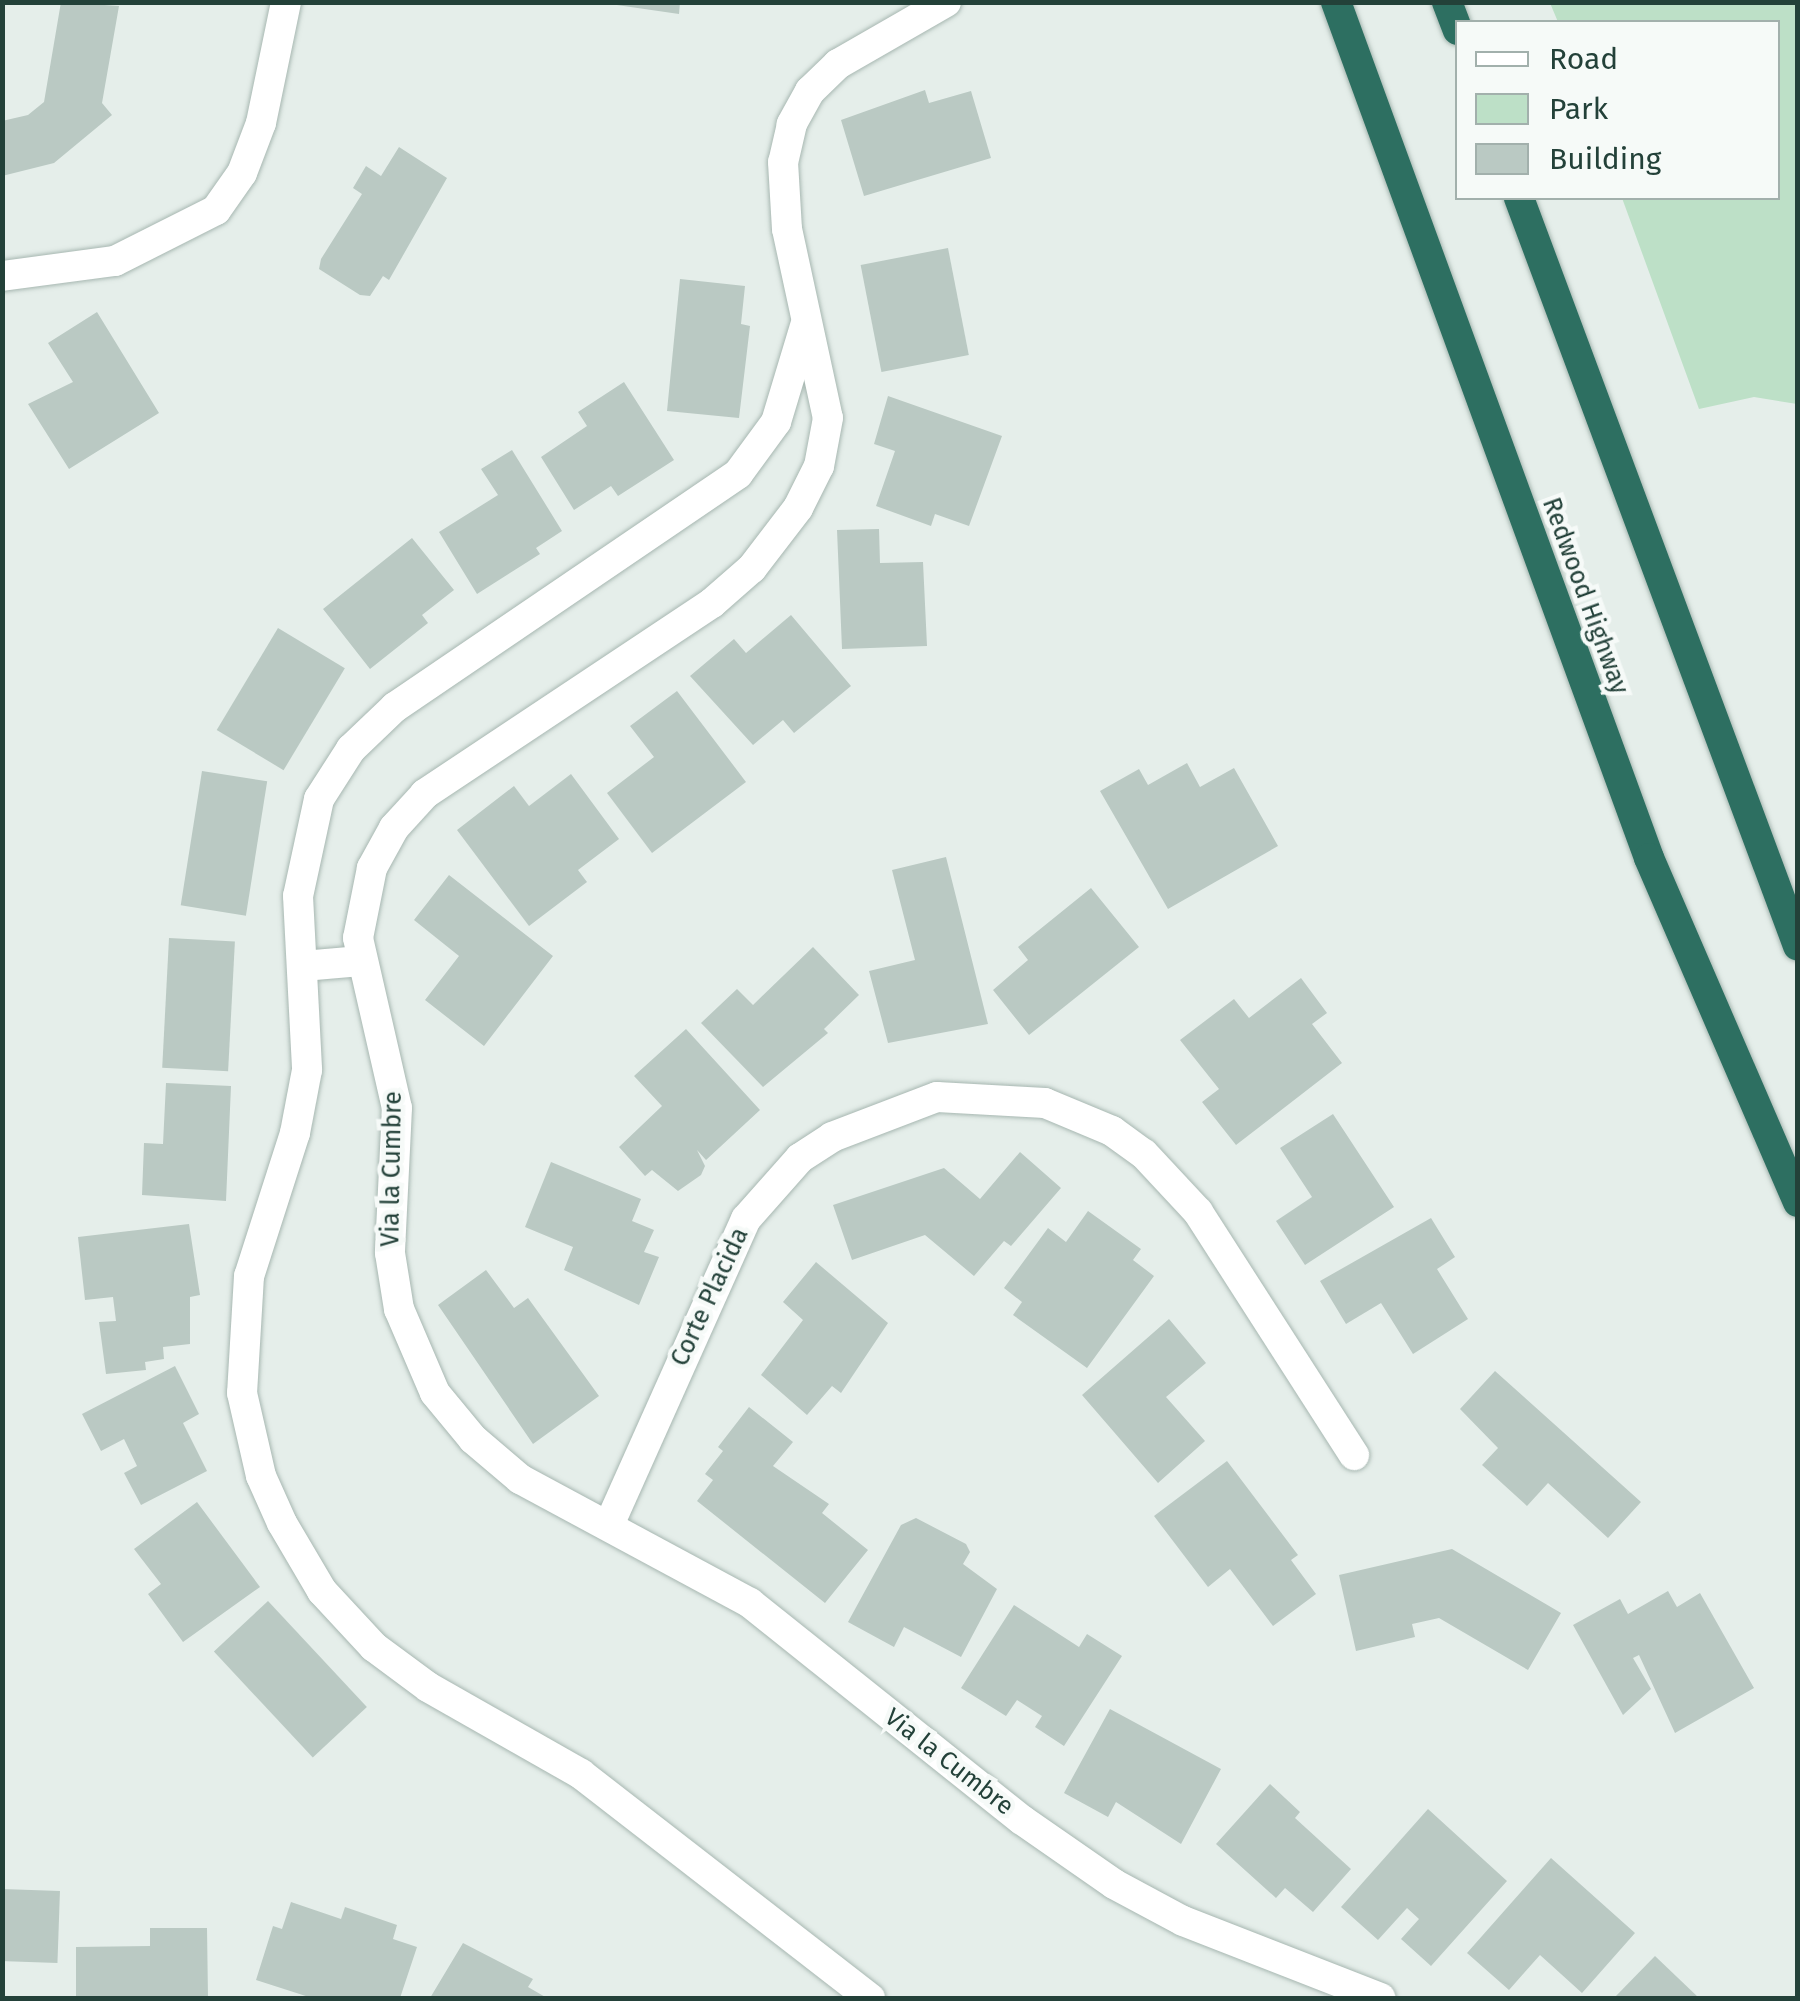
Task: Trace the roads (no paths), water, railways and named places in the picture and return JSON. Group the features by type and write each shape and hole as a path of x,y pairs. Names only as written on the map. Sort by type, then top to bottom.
{"highway":[{"name":"Redwood Highway","path":"1336,2 1649,858 1798,1202"},
{"path":"1520,200 1798,946"}],"street":[{"path":"2,276 115,261 216,210 242,172 261,123 286,2"},
{"name":"Via la Cumbre","path":"946,2 838,64 810,91 792,124 783,162 784,206 805,326 822,368 828,418 818,466 783,530 712,604 408,810 364,892 361,961 397,1108 390,1254 408,1339 436,1393 496,1461 750,1603 1022,1820 1114,1884 1196,1926 1380,1998"},
{"name":"Via la Cumbre","path":"805,326 776,422 738,474 422,687 350,749 319,800 303,848 298,896 308,1042 303,1100 254,1250 242,1350 253,1450 295,1548 329,1600 390,1661 581,1774 870,1998"},
{"path":"303,966 361,961"},
{"name":"Corte Placida","path":"610,1525 746,1219 800,1158 832,1136 937,1096 1045,1103 1112,1131 1144,1154 1198,1212 1354,1455"}]}
